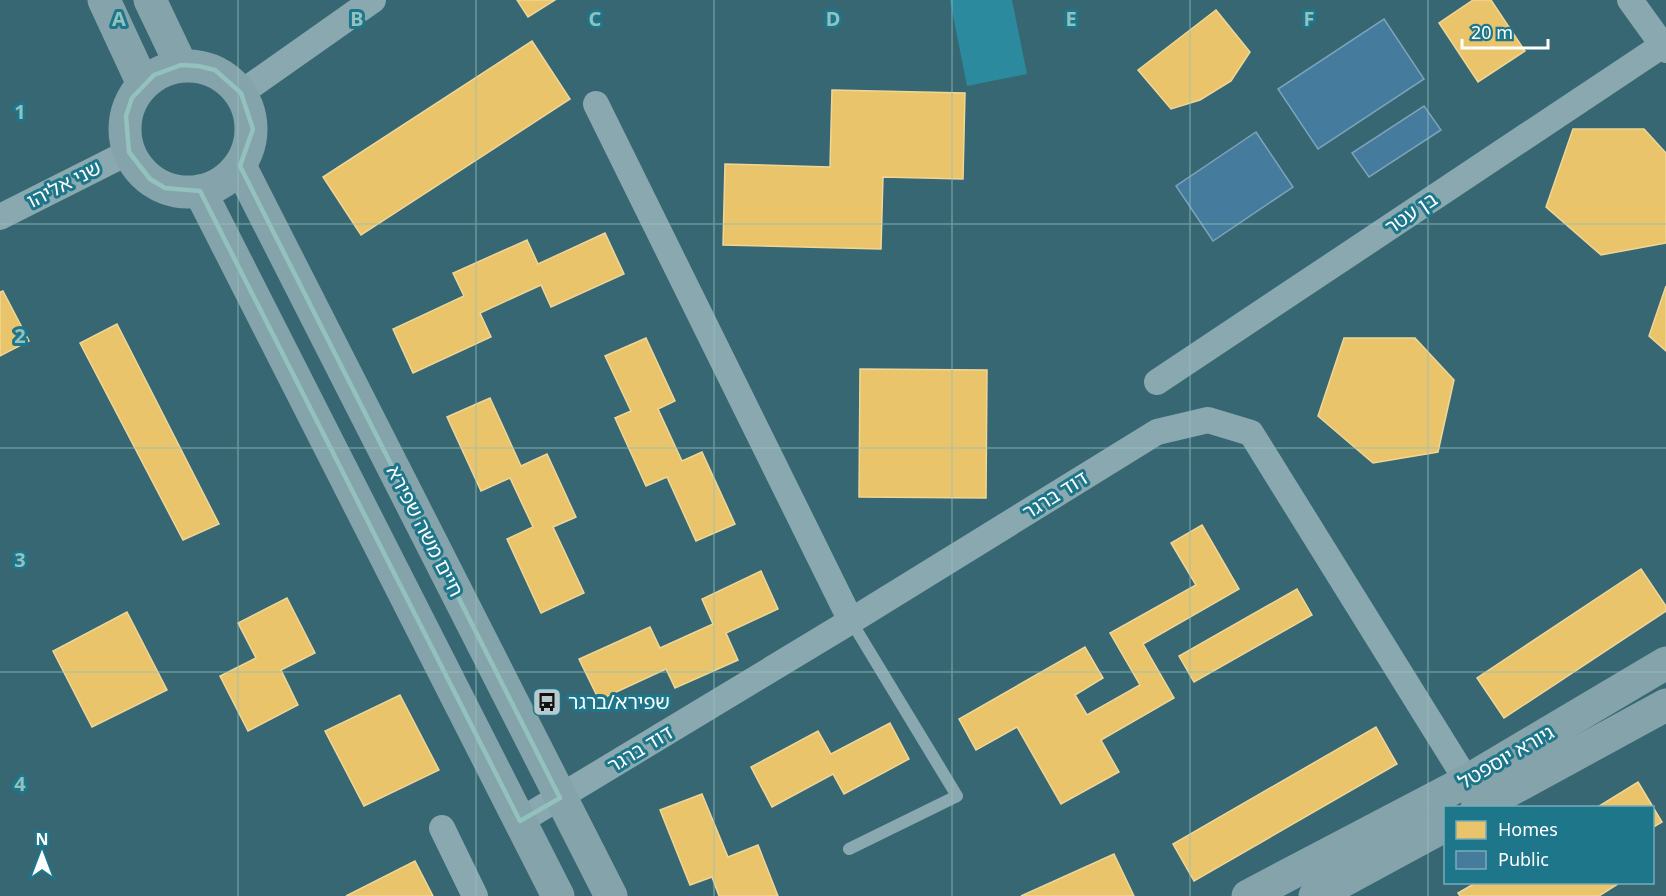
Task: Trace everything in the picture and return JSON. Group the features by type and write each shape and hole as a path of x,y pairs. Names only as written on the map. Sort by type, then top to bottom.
{"street":[{"path":"104,0 143,84"},
{"path":"150,0 181,65"},
{"path":"241,93 373,0"},
{"path":"1630,0 1665,47"},
{"name":"בן עטר","path":"1157,382 1665,47"},
{"path":"181,65 215,70 230,80 241,93 250,110 253,129 249,148 240,166 223,182 200,191 183,192 165,188 150,179 138,167 129,152 125,134 126,116 132,98 143,84 154,75 181,65"},
{"path":"597,104 851,621"},
{"name":"שני אליהו","path":"0,217 129,152"},
{"name":"חיים משה שפירא","path":"240,166 611,896"},
{"path":"200,191 558,896"},
{"name":"דוד ברגר","path":"520,821 851,621 1157,432 1209,420 1251,433 1472,794"},
{"name":"גיורא יוספטל","path":"1472,794 1666,663"},
{"name":"גיורא יוספטל","path":"1446,806 1666,705"},
{"name":"גיורא יוספטל","path":"1248,896 1444,807"},
{"path":"1315,896 1444,826"},
{"path":"442,828 475,896"}],"lane":[{"path":"849,849 957,796 851,621"}],"highlighted area":[{"path":"181,65 198,66 215,70 241,93 253,129 240,166 560,798 520,821 200,191 165,188 150,179 129,152 126,116 132,98 154,75"}],"shaded area":[{"path":"950,0 1012,0 1027,74 967,86"}],"building: Homes":[{"path":"517,0 555,0 528,17"},
{"path":"1473,0 1491,0 1525,51 1478,82 1439,23"},
{"path":"1216,10 1250,52 1231,81 1200,100 1171,109 1138,70"},
{"path":"532,41 570,99 361,235 323,177"},
{"path":"832,90 965,93 963,179 883,177 881,249 723,245 725,164 830,167"},
{"path":"1573,129 1644,129 1666,153 1666,243 1601,255 1546,207"},
{"path":"605,233 624,274 551,307 541,285 480,313 491,337 413,373 393,329 464,296 453,273 527,240 538,264"},
{"path":"1666,286 1666,351 1649,336"},
{"path":"3,291 29,341 0,356 0,292"},
{"path":"117,324 219,524 183,540 80,343"},
{"path":"646,338 675,401 658,409 682,461 702,452 735,524 696,541 667,477 646,486 615,418 631,411 605,356"},
{"path":"1344,338 1415,338 1454,380 1438,452 1373,463 1318,416"},
{"path":"860,369 987,370 986,498 859,497"},
{"path":"490,398 521,466 547,454 576,517 553,527 584,593 541,613 507,539 533,527 510,478 481,491 447,417"},
{"path":"1202,525 1239,589 1143,644 1174,698 1101,740 1119,772 1061,804 1017,727 976,750 959,719 1085,647 1103,678 1075,695 1087,715 1140,685 1110,633 1196,585 1171,543"},
{"path":"1641,569 1666,606 1666,611 1504,718 1477,678"},
{"path":"761,571 778,609 726,633 738,660 675,688 666,669 599,700 579,659 650,627 660,648 713,624 702,599"},
{"path":"1297,589 1312,615 1194,682 1179,656"},
{"path":"287,598 315,653 281,670 298,705 248,731 220,676 256,658 238,623"},
{"path":"127,612 167,690 92,727 53,651"},
{"path":"400,695 439,770 364,806 325,731"},
{"path":"890,723 909,759 844,794 833,774 772,807 751,767 818,731 831,754"},
{"path":"1376,727 1397,764 1194,881 1173,844"},
{"path":"1638,782 1652,806 1599,806"},
{"path":"702,794 728,857 758,845 778,896 719,896 712,877 690,885 660,810"},
{"path":"1654,809 1662,822 1654,827"},
{"path":"1114,854 1134,896 1021,896"},
{"path":"415,861 433,896 346,896"},
{"path":"1474,884 1618,884 1599,896 1460,896 1458,893"}],"building: Public":[{"path":"1384,19 1424,79 1318,149 1278,89"},
{"path":"1424,106 1441,130 1369,177 1352,153"},
{"path":"1256,132 1293,187 1213,241 1176,186"}],"place":[{"name":"שפירא/ברגר","path":"547,702"}]}
